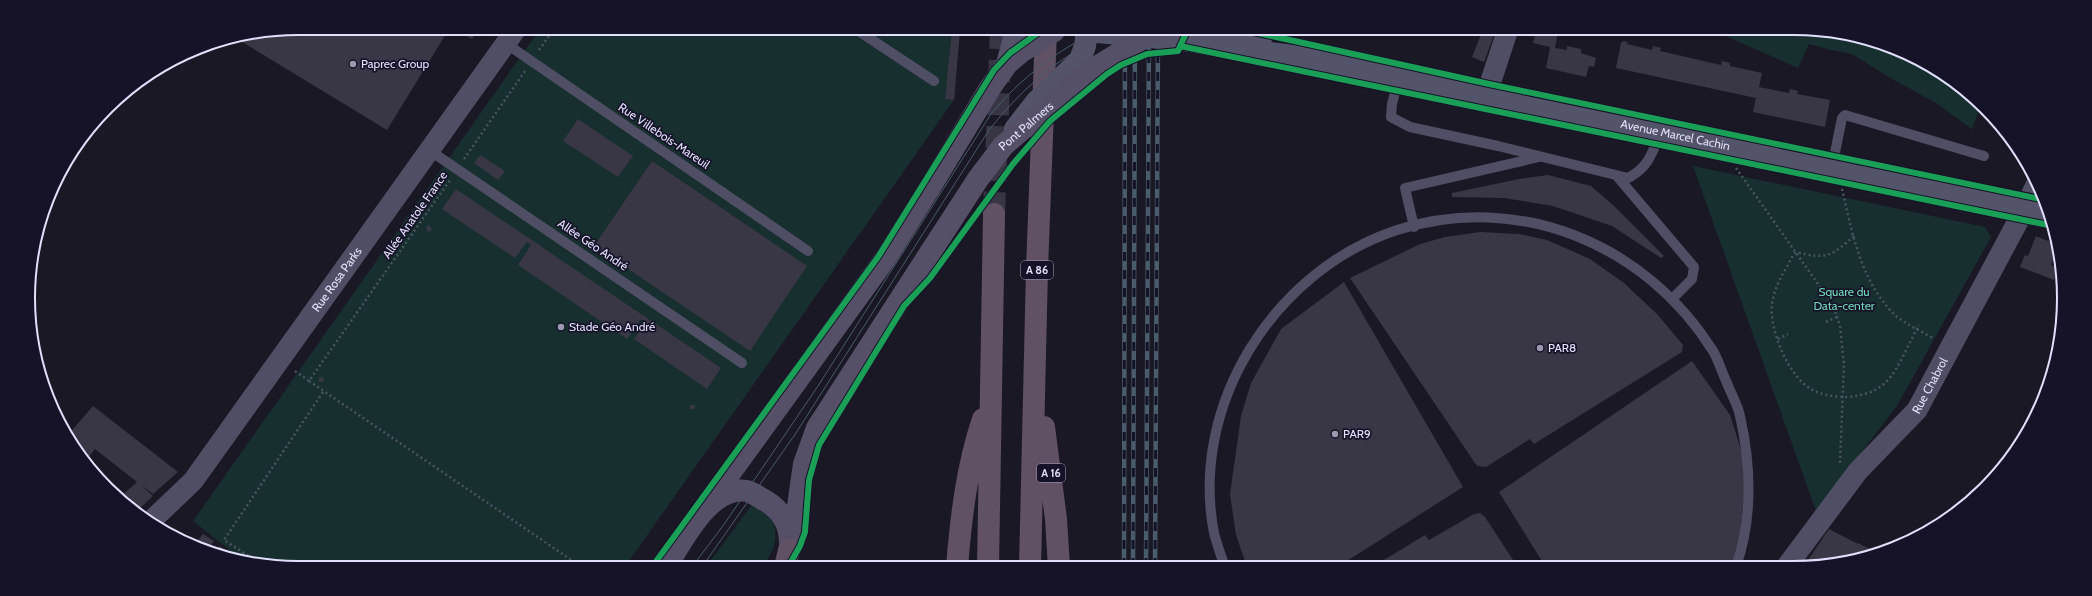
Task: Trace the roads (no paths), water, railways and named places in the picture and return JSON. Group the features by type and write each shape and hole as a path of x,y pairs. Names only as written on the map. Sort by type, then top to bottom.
{"highway":[{"name":"A 86","path":"1030,561 1037,269 1046,35"},
{"path":"988,561 994,214"},
{"name":"A 16","path":"1035,383 1051,473 1058,561"},
{"path":"957,561 960,524 967,482 976,440 990,399"}],"main road":[{"path":"666,561 885,259 990,88 1007,64 1046,35"},
{"name":"Pont Palmers","path":"785,557 796,520 804,464 817,428 978,179 1003,146 1090,71 1160,35"},
{"path":"704,510 715,501 735,492 747,491 755,494 780,512 786,520 790,531 785,557"},
{"path":"670,561 689,530"}],"street":[{"path":"1007,64 1015,35"},
{"path":"1003,146 1036,102 1080,60 1085,46 1086,35"},
{"name":"Avenue Marcel Cachin","path":"1160,35 1239,36 1302,57 1661,132 1836,175 2042,212"},
{"path":"1486,96 1506,35"},
{"name":"Rue Rosa Parks","path":"154,518 193,481 510,36"},
{"name":"Rue Chabrol","path":"1791,561 1858,471 1918,410 2034,190"}],"lane":[{"path":"865,35 934,81"},
{"name":"Rue Villebois-Mareuil","path":"510,36 532,61 808,251"},
{"path":"1399,77 1392,104 1391,117 1410,127 1628,178 1640,172 1651,157 1661,132"},
{"path":"1836,175 1842,118 1845,115 1984,156"},
{"name":"Allée Géo André","path":"429,150 742,363"},
{"path":"1414,227 1405,188 1541,157"},
{"path":"1616,175 1694,267 1692,279 1673,298"},
{"path":"1223,561 1214,526 1210,490 1214,448 1223,406 1239,366 1262,330 1285,302 1322,269 1358,247 1397,230 1439,221 1482,217 1524,221 1565,231 1604,248 1641,270 1673,298 1713,352 1740,414 1750,480 1743,548 1738,561"}],"tunnel":[{"path":"994,214 1001,35"}],"tram line":[{"path":"696,561 725,523 818,386 991,114 1027,77 1053,57 1090,35"},
{"path":"706,561 796,433 989,130 1030,85 1077,50 1106,35"}],"railway":[{"path":"1124,561 1125,35"},
{"path":"1133,561 1135,35"},
{"path":"1146,561 1149,35"},
{"path":"1155,561 1158,35"}],"place":[{"name":"Paprec Group","path":"353,64"},
{"name":"Stade Géo André","path":"561,327"},
{"name":"PAR8","path":"1540,348"},
{"name":"PAR9","path":"1335,434"}],"park label":[{"name":"Square du Data-center","path":"1844,299"}]}
